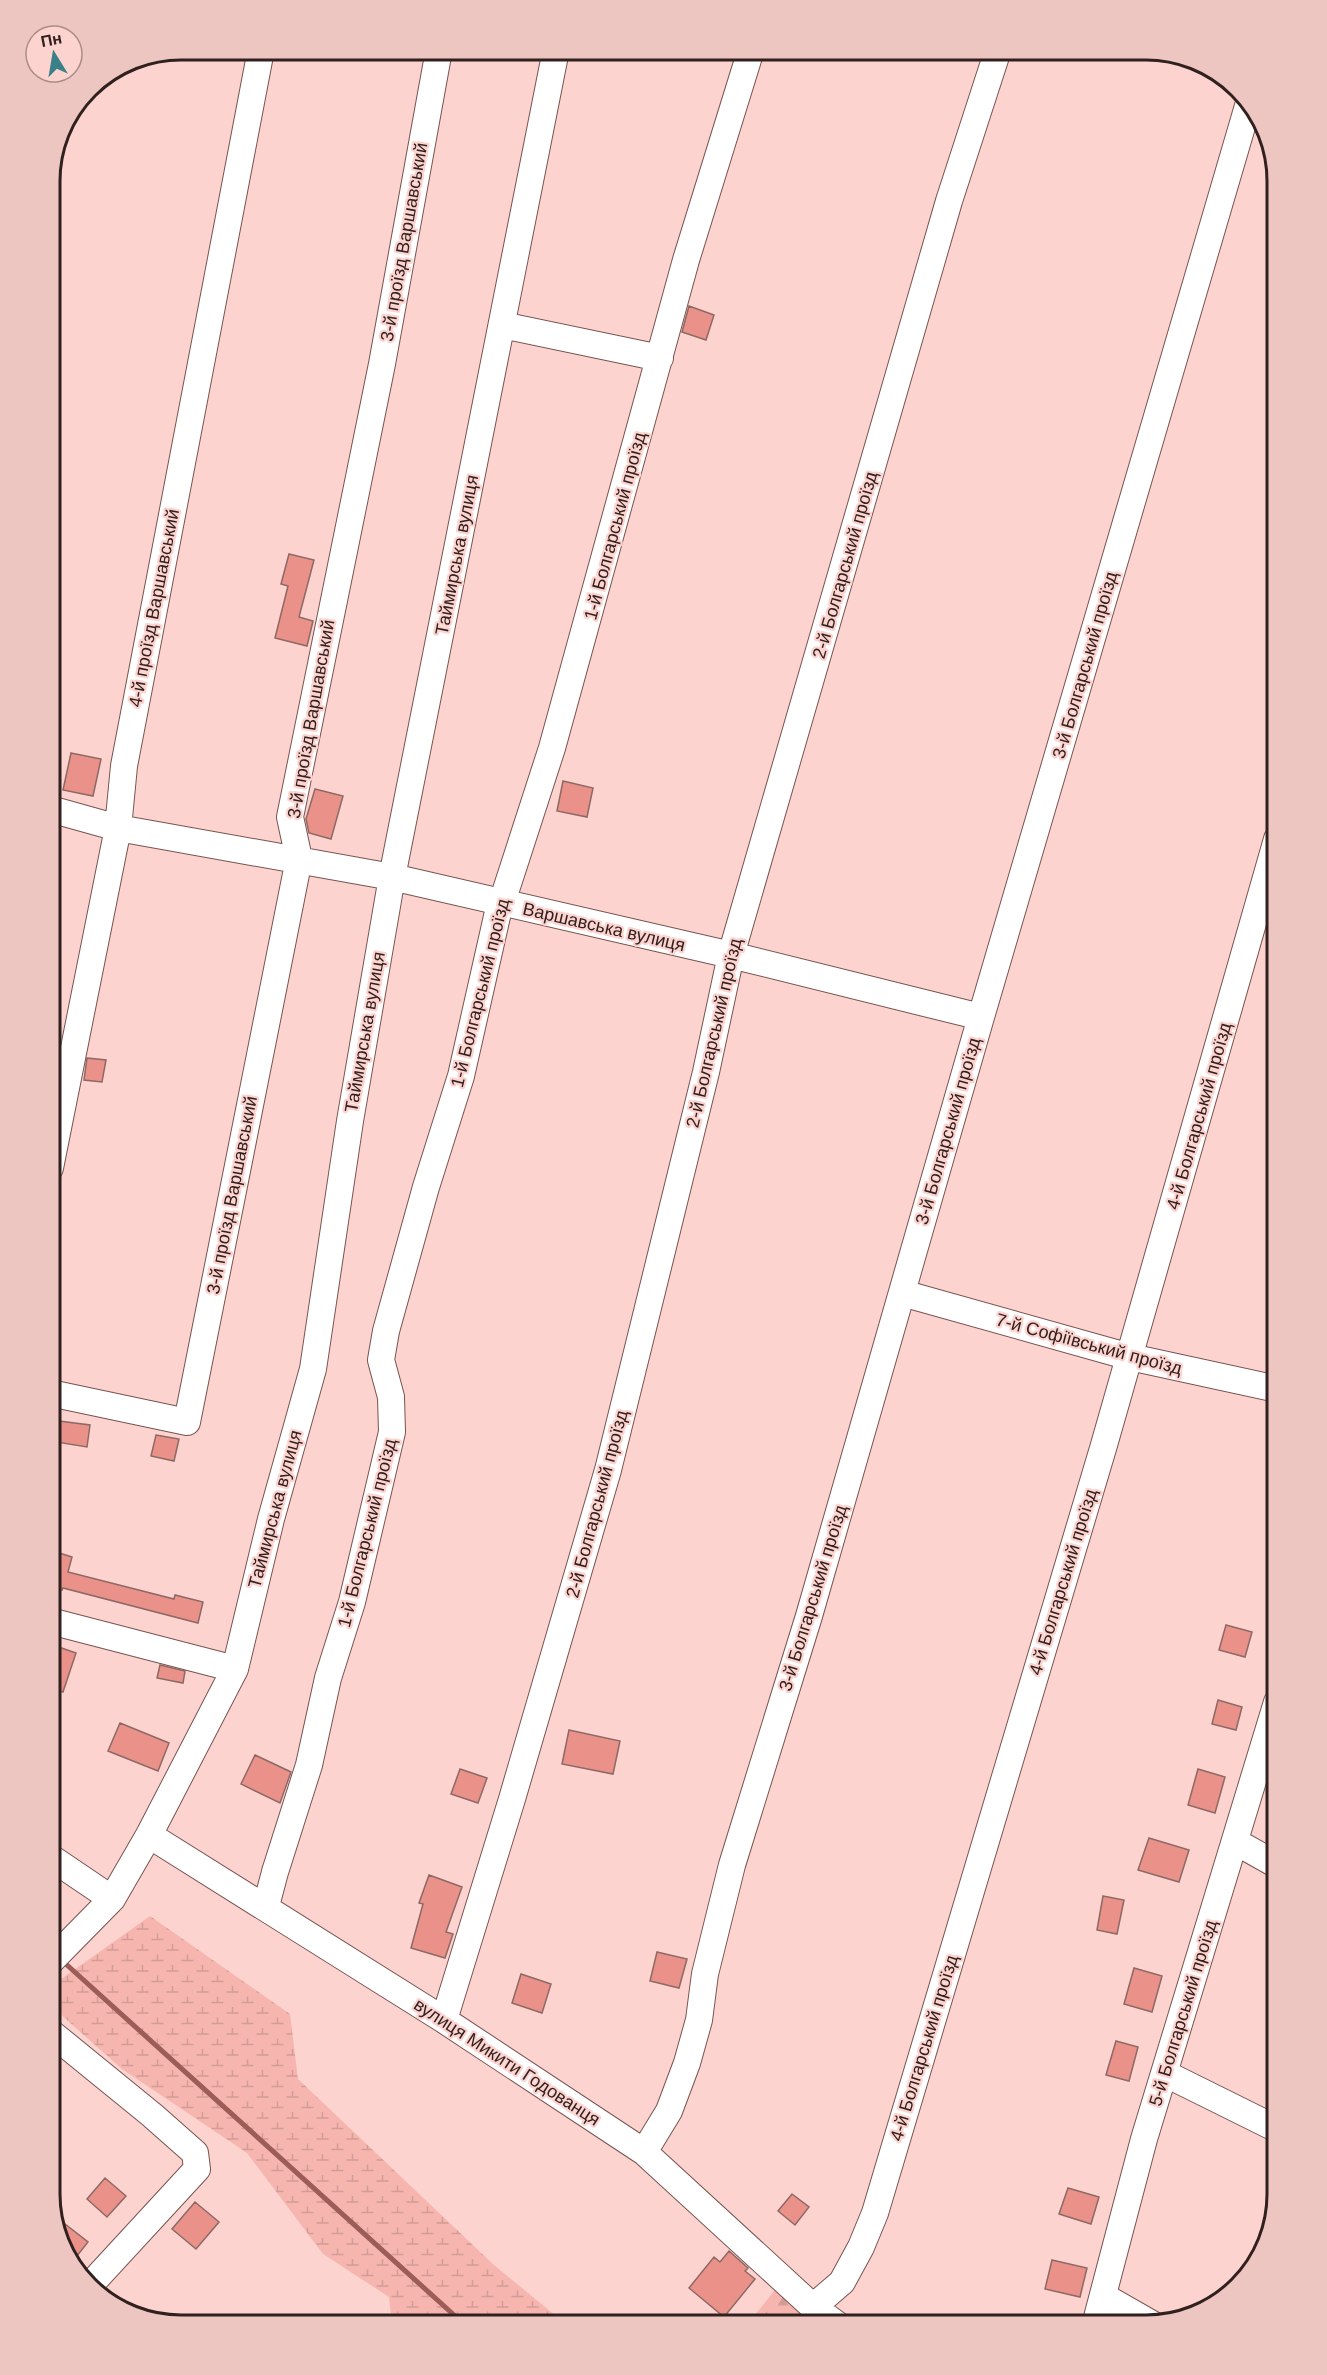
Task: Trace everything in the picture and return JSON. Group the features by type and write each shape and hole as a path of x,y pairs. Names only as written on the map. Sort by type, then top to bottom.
{"street":[{"name":"4-й проїзд Варшавський","path":"60,1117 118,828 124,766 259,60"},
{"name":"3-й проїзд Варшавський","path":"60,1395 187,1422 299,859 290,817 382,364 437,60"},
{"name":"Таймирська вулиця","path":"60,1952 112,1899 149,1835 235,1669 271,1519 313,1369 350,1121 392,877 554,60"},
{"name":"1-й Болгарський проїзд","path":"266,1906 309,1765 328,1678 352,1602 392,1432 391,1397 381,1360 386,1331 426,1186 461,1076 500,903 552,748 686,260 748,60"},
{"name":"2-й Болгарський проїзд","path":"444,2020 512,1799 608,1470 703,1083 731,955 950,201 995,60"},
{"name":"3-й Болгарський проїзд","path":"644,2152 669,2111 687,2063 699,2020 705,1974 732,1865 809,1616 981,1017 1246,113"},
{"path":"502,325 660,358"},
{"name":"Варшавська вулиця","path":"60,811 118,828 392,877 731,955 981,1017"},
{"name":"4-й Болгарський проїзд","path":"813,2307 842,2282 861,2247 875,2213 1130,1357 1267,878"},
{"name":"7-й Софіївський проїзд","path":"902,1293 1130,1357 1267,1387"},
{"path":"60,1624 235,1669"},
{"name":"5-й Болгарський проїзд","path":"1098,2315 1144,2139 1267,1739"},
{"name":"вулиця Микити Годованця","path":"149,1835 266,1906 644,2152 824,2315"},
{"path":"1236,1842 1267,1860"},
{"path":"60,1864 112,1899"},
{"path":"60,2040 195,2153 197,2169 95,2280"},
{"path":"1164,2073 1267,2124"},
{"path":"1103,2296 1136,2315"}],"green space":[{"path":"150,1916 290,2014 298,2079 494,2265 555,2315 391,2315 389,2297 323,2254 247,2153 122,2069 60,2014 60,1980"},
{"path":"778,2286 819,2315 755,2315"}],"building":[{"path":"689,306 714,315 706,340 682,332"},
{"path":"289,554 314,560 299,617 313,621 307,646 275,638 288,586 281,584"},
{"path":"71,753 101,759 93,796 63,790"},
{"path":"563,781 593,788 587,817 557,811"},
{"path":"315,789 343,796 331,839 309,833 306,819"},
{"path":"87,1058 106,1060 102,1082 84,1080"},
{"path":"60,1421 90,1425 87,1447 60,1443"},
{"path":"156,1435 179,1439 174,1461 151,1456"},
{"path":"60,1553 72,1557 68,1572 174,1599 175,1595 203,1602 198,1623 63,1588 60,1589"},
{"path":"1226,1625 1252,1632 1245,1657 1219,1650"},
{"path":"60,1647 76,1653 63,1692 60,1691"},
{"path":"160,1665 185,1671 183,1683 157,1678"},
{"path":"1218,1700 1242,1707 1236,1730 1212,1724"},
{"path":"120,1723 169,1743 158,1771 108,1751"},
{"path":"569,1730 620,1741 613,1774 562,1764"},
{"path":"255,1755 291,1772 280,1803 241,1784"},
{"path":"460,1769 487,1778 478,1803 451,1794"},
{"path":"1198,1769 1225,1777 1215,1813 1188,1805"},
{"path":"1149,1838 1189,1850 1179,1882 1138,1870"},
{"path":"429,1875 462,1887 446,1932 453,1934 445,1958 411,1948 423,1904 419,1903"},
{"path":"1103,1896 1124,1900 1117,1934 1097,1930"},
{"path":"657,1952 687,1959 679,1988 650,1981"},
{"path":"1134,1968 1162,1976 1152,2012 1124,2004"},
{"path":"521,1974 551,1984 542,2013 512,2003"},
{"path":"1116,2041 1138,2047 1129,2081 1106,2075"},
{"path":"105,2178 126,2196 107,2217 87,2199"},
{"path":"1068,2188 1099,2197 1091,2224 1059,2214"},
{"path":"792,2194 809,2207 795,2225 778,2211"},
{"path":"195,2202 219,2222 196,2249 172,2229"},
{"path":"65,2224 88,2242 77,2256 69,2240"},
{"path":"729,2251 748,2268 745,2271 755,2279 726,2315 722,2315 689,2288 714,2257 720,2262"},
{"path":"1052,2260 1087,2268 1080,2297 1045,2289"}],"waterway":[{"path":"67,1965 454,2315"}]}
